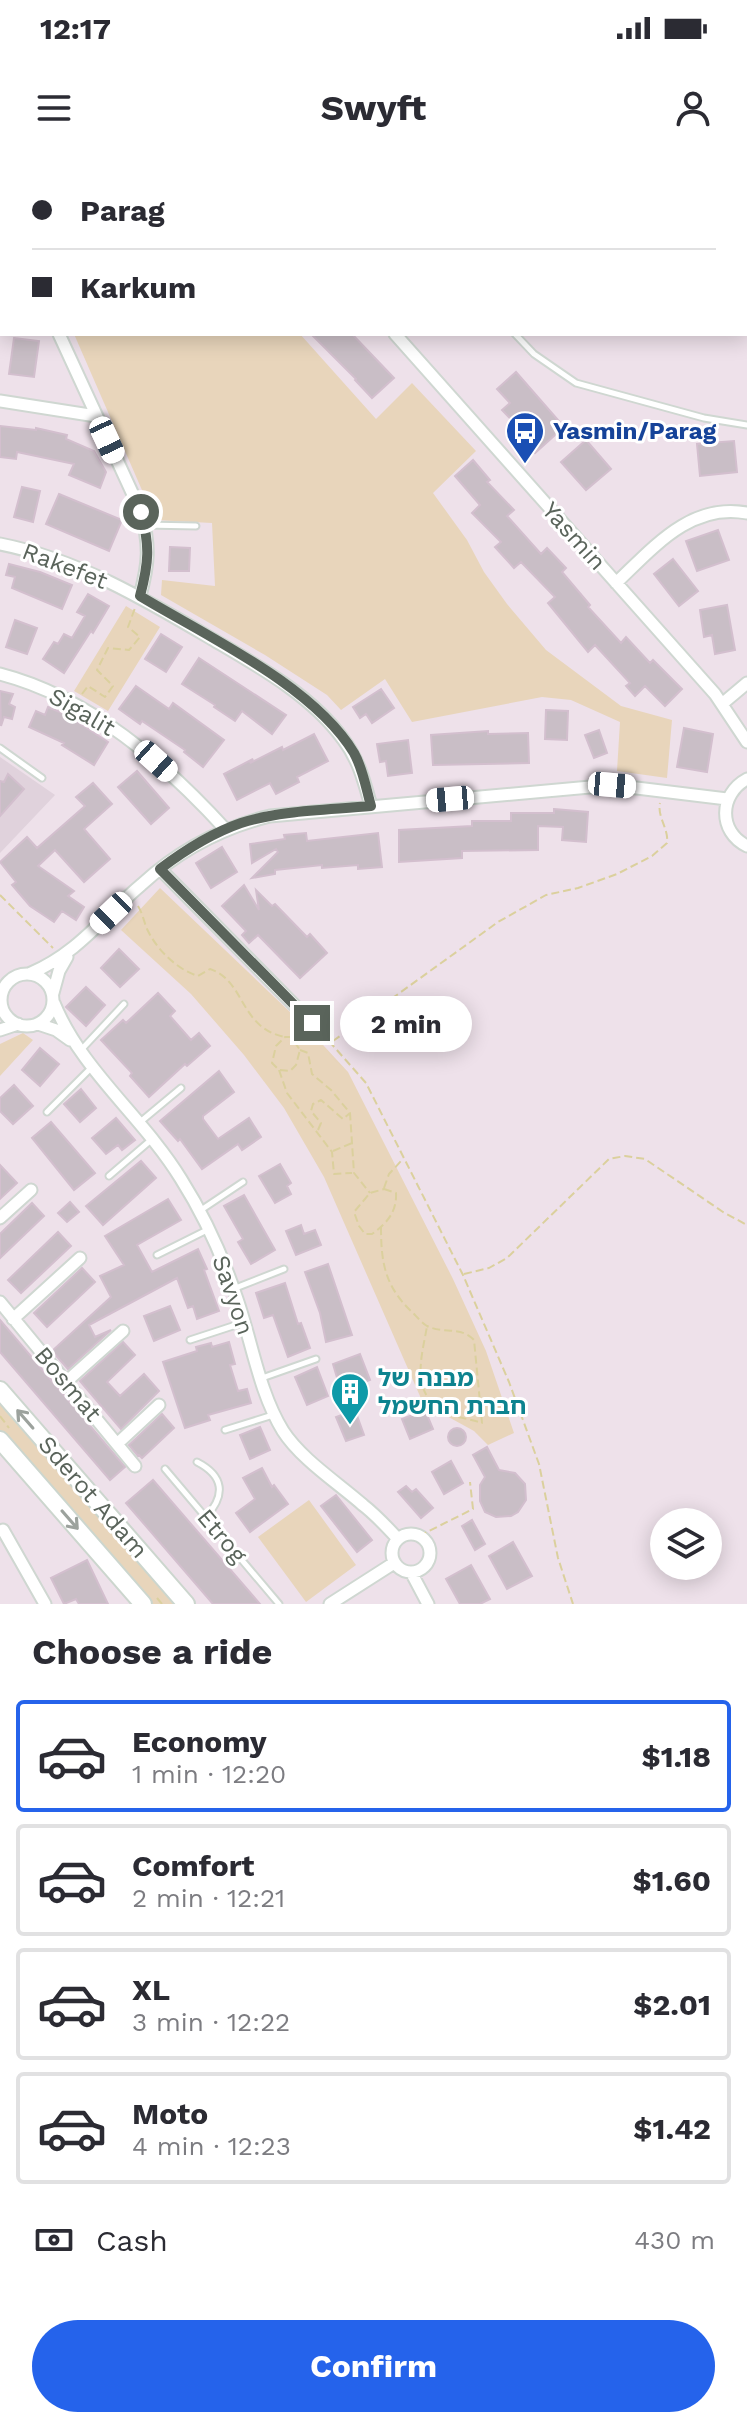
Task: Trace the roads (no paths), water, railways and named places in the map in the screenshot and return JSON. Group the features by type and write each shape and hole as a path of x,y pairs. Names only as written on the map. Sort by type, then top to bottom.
{"street":[{"path":"60,336 141,512 148,538 148,560 140,596"},
{"name":"Yasmin","path":"397,336 722,704 747,742"},
{"path":"0,401 96,416"},
{"path":"616,583 679,526 697,517 716,513 747,513"},
{"name":"Rakefet","path":"0,544 53,559 140,596 289,687 322,715 354,754 371,806"},
{"name":"Sigalit","path":"0,674 21,680 73,704 105,723 156,761 226,830"},
{"path":"722,704 747,683"},
{"path":"747,779 734,788 727,799 725,811 733,836 747,846"},
{"path":"0,976 31,973 66,955 160,869 205,839 241,823 270,816 612,785 727,799"},
{"path":"160,869 312,1023"},
{"path":"15,976 4,986 1,1005 11,1021 32,1026 38,1024 46,1019 66,955"},
{"path":"31,973 45,980 54,998"},
{"name":"Savyon","path":"54,998 76,1046"},
{"path":"0,1030 18,1024"},
{"name":"Savyon","path":"38,1024 56,1030 76,1046 153,1139 179,1176 209,1229 284,1432 308,1458 365,1506 398,1539"},
{"path":"0,1218 31,1190"},
{"path":"13,1319 80,1258"},
{"name":"Bosmat","path":"0,1302 135,1466"},
{"path":"66,1382 123,1331"},
{"name":"Sderot Adam","path":"0,1390 186,1604"},
{"path":"117,1444 159,1405"},
{"name":"Sderot Adam","path":"0,1440 143,1604"},
{"path":"3,1530 45,1604"},
{"path":"412,1534 428,1545 429,1556 423,1568 404,1571 394,1563 392,1550 398,1539 412,1534"},
{"path":"330,1604 394,1563"},
{"path":"411,1572 428,1604"}],"lane":[{"path":"517,336 534,354 576,383 704,418 747,425"},
{"path":"145,525 196,526"},
{"path":"0,748 42,778"},
{"path":"76,1046 124,1004"},
{"path":"47,1112 93,1066"},
{"path":"139,1123 181,1088"},
{"path":"109,1176 153,1139"},
{"path":"200,1211 243,1182"},
{"path":"157,1255 209,1229"},
{"path":"233,1289 284,1269"},
{"path":"190,1340 244,1323"},
{"path":"262,1378 316,1359"},
{"path":"225,1430 276,1414"},
{"path":"197,1462 208,1467 220,1486 215,1507 206,1517"},
{"name":"Etrog","path":"165,1469 279,1604"}],"place":[{"name":"Yasmin/Parag","path":"525,465"},
{"name":"מבנה של חברת החשמל","path":"350,1426"}]}
